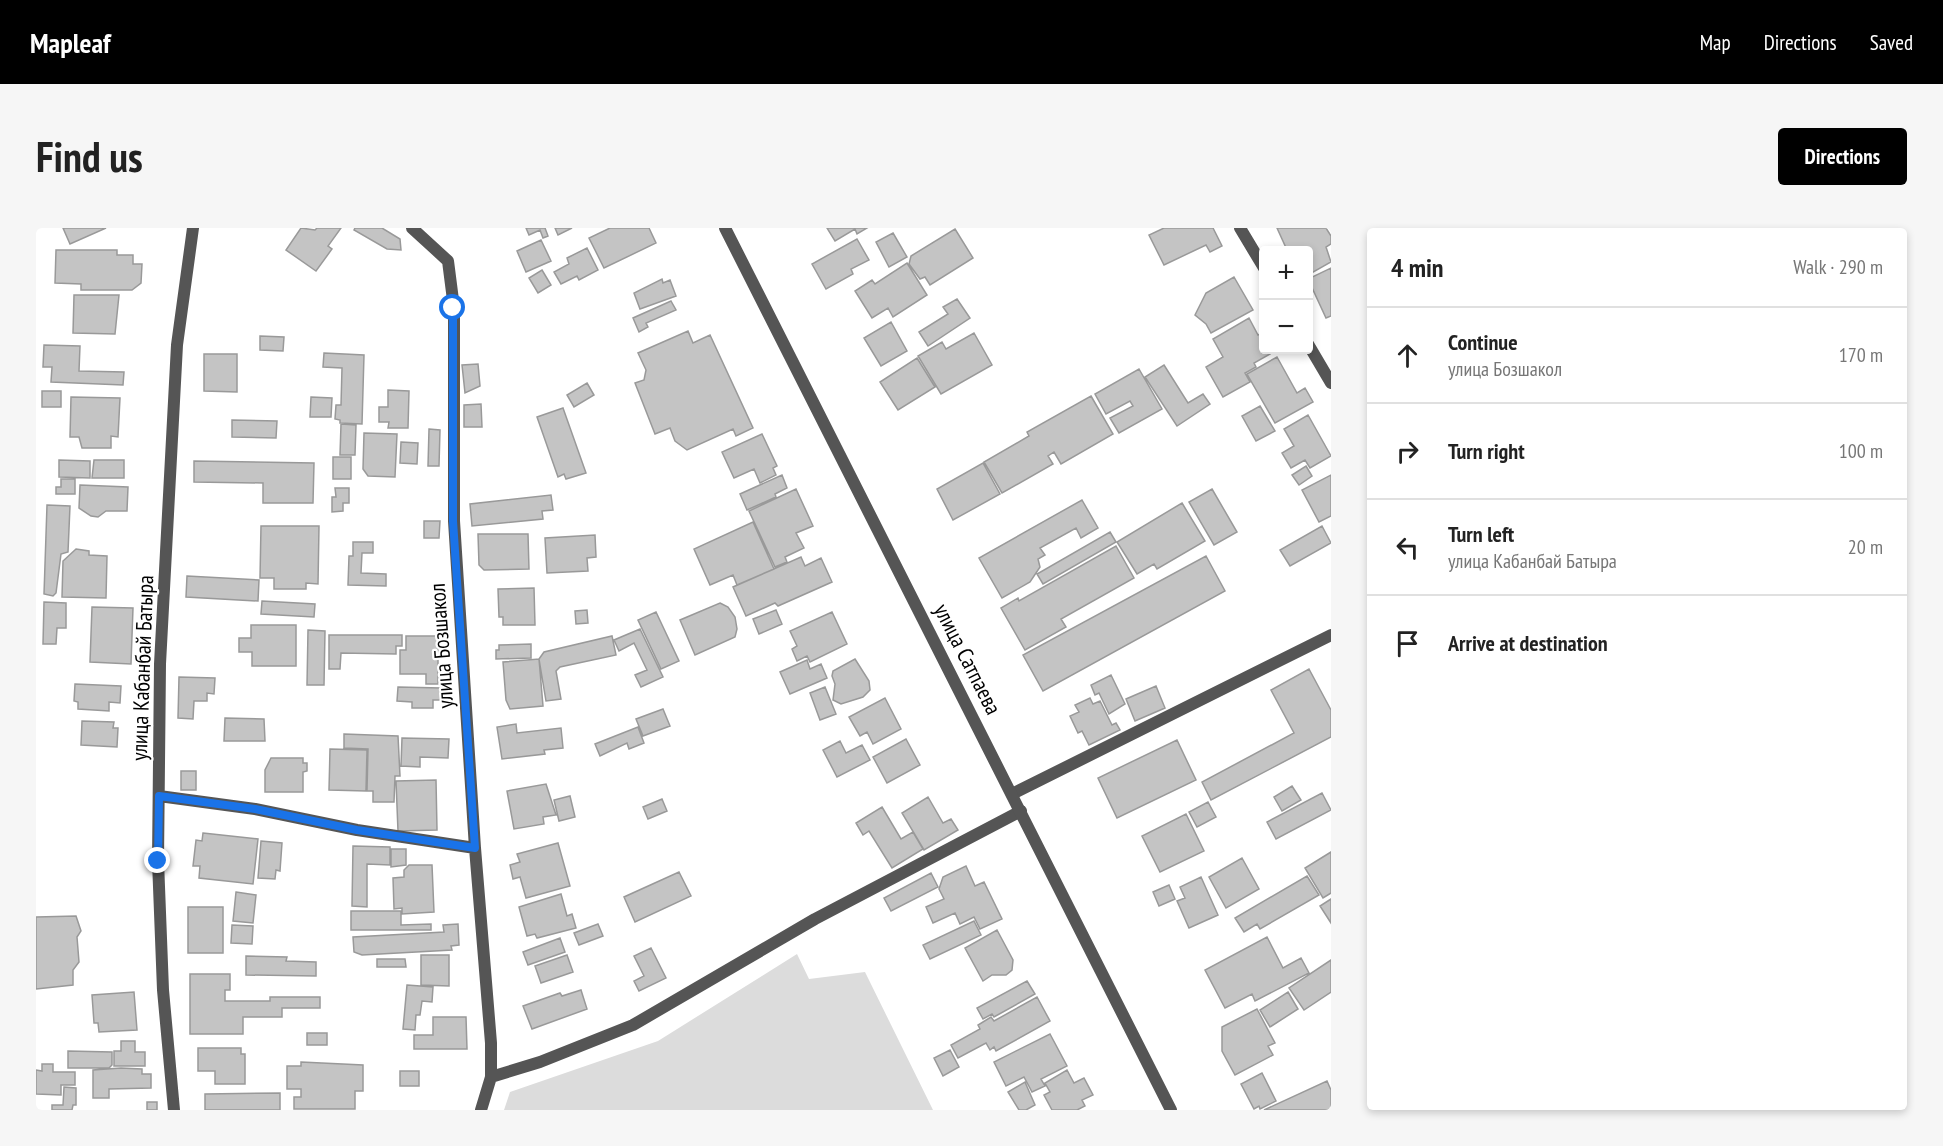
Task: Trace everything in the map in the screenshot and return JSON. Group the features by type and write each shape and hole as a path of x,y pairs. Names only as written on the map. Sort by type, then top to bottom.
{"street":[{"name":"улица Кабанбай Батыра","path":"174,1110 163,990 159,664 177,345 193,228"},
{"name":"улица Бозшакол","path":"412,228 448,261 452,296 453,521 475,848 491,1042 491,1077 482,1110"},
{"name":"улица Сатпаева","path":"725,228 1171,1110"},
{"path":"1240,228 1259,261"},
{"path":"1313,352 1331,383"},
{"path":"1012,794 1331,635"},
{"path":"159,796 255,809 357,830 475,848"},
{"path":"491,1077 540,1062 633,1025 815,919 1021,811"}],"shaded area":[{"path":"797,954 809,979 865,972 933,1110 504,1110 510,1092 658,1041"}],"building":[{"path":"63,228 106,228 70,244"},
{"path":"301,228 315,230 317,228 341,228 328,246 332,249 316,271 286,250"},
{"path":"355,228 382,228 400,239 401,250 387,249 354,230"},
{"path":"526,228 545,228 548,236 543,238 540,230 529,235"},
{"path":"555,228 572,228 558,235"},
{"path":"610,228 649,228 656,243 604,268 589,238"},
{"path":"827,228 867,228 857,234 855,229 835,241"},
{"path":"1164,228 1213,228 1222,246 1210,252 1206,245 1164,265 1149,235"},
{"path":"1277,228 1326,228 1331,236 1331,244 1326,247 1331,262 1313,272 1313,246 1285,246"},
{"path":"955,229 973,258 930,285 925,277 920,279 909,264 911,256"},
{"path":"893,233 907,257 889,267 876,242"},
{"path":"857,239 869,260 851,269 853,274 826,289 812,264"},
{"path":"541,240 551,261 526,272 517,251"},
{"path":"587,248 598,270 579,280 577,276 561,284 554,272 569,264 567,258"},
{"path":"56,250 117,250 117,255 133,255 133,264 142,264 141,283 132,290 81,290 81,284 55,283"},
{"path":"907,263 927,295 893,317 888,308 872,318 855,291 872,280 875,284"},
{"path":"1331,268 1331,316 1326,318 1313,290 1313,277"},
{"path":"542,270 551,285 538,293 529,278"},
{"path":"1234,277 1253,310 1211,333 1206,324 1195,315 1206,293"},
{"path":"662,279 663,283 670,280 676,296 640,309 634,293"},
{"path":"74,295 119,295 115,334 73,333"},
{"path":"957,299 970,318 928,346 919,332 948,314 943,307"},
{"path":"671,301 676,310 646,323 648,327 639,332 633,318"},
{"path":"1249,318 1259,334 1259,354 1270,354 1254,363 1256,367 1245,373 1250,382 1223,397 1206,367 1223,357 1213,339"},
{"path":"891,322 907,351 881,366 864,338"},
{"path":"688,331 693,343 710,335 753,428 736,436 733,429 687,450 675,441 670,428 655,434 635,383 644,380 646,370 638,353"},
{"path":"974,333 992,365 941,394 918,356 942,342 946,349"},
{"path":"260,336 284,337 283,351 260,350"},
{"path":"44,345 80,346 79,371 124,372 123,385 51,382 52,367 43,367"},
{"path":"324,353 364,355 362,424 340,423 340,420 335,419 336,405 341,405 342,368 323,367"},
{"path":"204,354 237,354 237,392 204,391"},
{"path":"1277,357 1297,393 1305,388 1313,402 1275,423 1247,374"},
{"path":"917,358 935,387 898,410 880,382"},
{"path":"478,364 480,386 465,393 462,365"},
{"path":"1164,365 1188,403 1203,394 1210,404 1177,426 1145,377"},
{"path":"1139,369 1162,409 1119,433 1110,418 1133,406 1130,401 1106,414 1095,394"},
{"path":"587,383 594,395 574,407 567,395"},
{"path":"388,390 409,391 408,428 388,428 389,422 379,422 379,407 388,407"},
{"path":"42,391 61,391 61,407 42,407"},
{"path":"1091,396 1113,434 1061,464 1054,452 1048,456 1053,464 1002,493 984,462 1029,436 1027,432"},
{"path":"71,397 120,398 118,437 111,436 111,448 82,448 79,437 70,437"},
{"path":"311,397 332,398 331,417 310,417"},
{"path":"481,404 482,427 464,427 464,405"},
{"path":"1260,406 1275,431 1256,441 1242,416"},
{"path":"563,408 586,473 566,479 564,474 558,477 537,417"},
{"path":"1308,415 1331,456 1310,468 1305,460 1291,468 1282,453 1294,446 1284,429"},
{"path":"232,420 277,421 276,438 232,437"},
{"path":"341,424 356,425 355,455 340,455"},
{"path":"429,429 440,430 439,466 428,466"},
{"path":"364,433 397,434 395,477 368,476 363,469"},
{"path":"762,434 777,466 773,468 776,475 760,483 754,469 734,478 722,452"},
{"path":"401,442 418,443 417,464 400,463"},
{"path":"333,457 351,457 351,479 333,479"},
{"path":"59,460 90,461 90,478 59,477"},
{"path":"94,460 124,460 124,478 92,478"},
{"path":"194,461 314,463 313,503 263,503 263,483 194,482"},
{"path":"983,463 1000,494 953,520 937,489"},
{"path":"1306,466 1312,476 1299,485 1292,475"},
{"path":"782,475 787,488 775,494 776,497 747,510 740,494"},
{"path":"1331,475 1331,516 1319,522 1302,490"},
{"path":"61,479 75,479 75,494 56,494 56,487 61,487"},
{"path":"80,485 128,487 127,511 106,511 98,517 91,516 79,508"},
{"path":"335,488 349,488 349,503 343,503 343,511 332,512 332,497 336,497"},
{"path":"796,489 813,526 796,533 804,548 785,557 787,562 775,567 749,511"},
{"path":"1212,489 1237,532 1214,545 1189,502"},
{"path":"551,495 553,510 542,511 543,519 472,526 470,504"},
{"path":"1082,500 1098,528 1081,538 1076,528 1040,548 1045,555 1038,559 1040,567 1030,582 1002,598 979,558"},
{"path":"1182,503 1205,541 1157,569 1154,564 1137,574 1117,542"},
{"path":"47,505 70,506 68,552 61,554 56,593 53,596 44,594"},
{"path":"424,521 440,521 439,538 424,538"},
{"path":"753,522 774,569 737,585 733,575 710,585 694,549"},
{"path":"261,526 319,526 318,584 306,583 306,589 274,589 274,578 260,578"},
{"path":"1322,526 1331,543 1290,566 1280,550"},
{"path":"1110,532 1116,542 1043,584 1037,574"},
{"path":"478,534 528,534 529,569 484,570 479,565"},
{"path":"595,535 596,557 587,558 588,571 547,573 545,538"},
{"path":"353,542 373,542 373,553 362,553 361,573 386,574 386,586 348,585 349,556 353,556"},
{"path":"1116,546 1134,578 1061,619 1066,627 1025,650 1001,608 1018,598 1019,601"},
{"path":"76,549 89,551 89,555 107,556 106,598 62,597 63,561"},
{"path":"1206,556 1225,591 1043,691 1023,655"},
{"path":"801,557 805,566 821,558 832,582 778,606 775,603 746,616 733,587"},
{"path":"187,576 259,580 258,601 186,597"},
{"path":"534,588 535,625 503,625 503,617 499,617 498,589"},
{"path":"262,601 315,604 314,617 261,614"},
{"path":"44,602 66,603 66,628 57,628 56,644 43,644"},
{"path":"720,603 728,607 735,617 737,629 735,637 695,655 680,620"},
{"path":"92,607 133,608 131,664 90,662"},
{"path":"587,610 588,623 576,624 575,611"},
{"path":"776,610 782,624 759,634 753,619"},
{"path":"656,612 679,661 661,669 638,620"},
{"path":"832,612 847,644 810,662 807,656 797,661 792,649 797,646 790,631"},
{"path":"251,625 296,625 296,666 252,666 252,652 239,652 239,638 251,638"},
{"path":"640,629 663,677 641,687 635,675 647,670 634,643 619,651 614,640"},
{"path":"308,630 325,631 324,685 307,685"},
{"path":"329,635 402,635 402,646 396,646 396,654 341,653 340,669 329,669"},
{"path":"406,636 438,636 438,684 426,684 426,674 400,674 400,650 406,650"},
{"path":"612,636 616,655 560,667 556,671 561,699 546,701 539,659 544,652"},
{"path":"531,644 531,658 496,659 496,650 499,650 499,645"},
{"path":"539,659 543,706 510,709 506,700 503,662"},
{"path":"855,659 869,681 870,690 863,697 841,704 833,700 835,684 833,671"},
{"path":"807,660 810,669 821,664 827,678 790,694 780,672"},
{"path":"1309,669 1331,710 1331,737 1211,800 1202,782 1294,733 1271,690"},
{"path":"1111,675 1125,704 1109,714 1099,693 1095,695 1091,685"},
{"path":"179,677 215,678 214,694 207,693 207,701 194,701 193,719 178,718"},
{"path":"75,684 121,686 120,703 109,702 109,711 78,709 78,702 74,701"},
{"path":"1156,686 1165,708 1135,721 1126,699"},
{"path":"398,687 441,688 440,700 433,700 433,708 412,708 412,702 397,701"},
{"path":"825,687 836,714 820,720 810,693"},
{"path":"885,698 901,729 873,744 867,732 860,736 849,717"},
{"path":"1090,698 1093,704 1100,701 1112,725 1116,723 1120,730 1089,745 1082,731 1078,733 1070,716 1079,712 1075,705"},
{"path":"663,709 670,726 643,736 636,719"},
{"path":"225,718 264,719 265,741 224,741"},
{"path":"82,721 114,722 113,728 118,728 117,747 81,745"},
{"path":"516,724 517,733 561,728 563,748 544,750 545,754 502,759 497,727"},
{"path":"638,727 644,743 629,749 627,743 600,756 595,744"},
{"path":"344,734 398,736 400,776 395,776 394,802 373,802 373,791 367,791 368,749 344,748"},
{"path":"402,738 449,739 448,758 420,757 420,767 401,766"},
{"path":"906,739 920,765 887,783 873,757"},
{"path":"1177,740 1196,780 1117,818 1098,778"},
{"path":"840,741 846,753 862,745 870,760 837,777 823,750"},
{"path":"330,749 367,750 366,791 329,790"},
{"path":"271,758 303,758 303,763 307,763 307,771 303,772 303,792 265,792 265,770"},
{"path":"181,771 196,771 196,790 181,790"},
{"path":"436,780 437,830 398,831 396,781"},
{"path":"546,784 556,815 543,817 544,824 514,829 507,791"},
{"path":"1292,786 1301,800 1282,811 1274,797"},
{"path":"1322,793 1331,810 1276,839 1267,822"},
{"path":"570,796 575,817 559,821 554,800"},
{"path":"928,797 943,823 951,819 958,830 924,850 902,813"},
{"path":"662,799 667,811 648,819 643,807"},
{"path":"1208,802 1216,817 1197,827 1189,812"},
{"path":"882,807 901,839 913,832 923,849 892,868 869,831 863,835 856,823"},
{"path":"1186,814 1204,851 1160,872 1142,836"},
{"path":"203,833 258,839 253,884 199,878 200,866 193,866 196,840 202,841"},
{"path":"261,841 282,843 280,871 276,870 275,879 258,878"},
{"path":"558,843 570,886 526,898 520,877 513,879 510,865 520,862 517,854"},
{"path":"353,846 390,847 390,865 367,864 367,907 352,906"},
{"path":"391,849 406,849 406,865 391,867"},
{"path":"1331,852 1331,893 1323,898 1305,868"},
{"path":"1242,858 1259,889 1226,908 1209,877"},
{"path":"409,865 432,865 434,912 402,914 402,908 394,909 393,878 404,877 404,870"},
{"path":"966,866 975,886 984,882 1002,919 980,929 974,917 960,924 955,913 933,923 926,907 944,899 939,889 943,877"},
{"path":"679,872 691,896 635,922 624,897"},
{"path":"931,873 938,887 891,911 884,898"},
{"path":"1307,876 1319,895 1260,929 1257,924 1244,932 1235,918"},
{"path":"1201,877 1218,915 1189,928 1177,901 1185,898 1180,887"},
{"path":"1169,885 1175,899 1159,906 1153,892"},
{"path":"236,892 256,895 253,923 233,921"},
{"path":"561,894 567,916 572,914 576,928 537,938 535,934 527,936 519,907"},
{"path":"1331,899 1331,923 1320,906"},
{"path":"188,907 223,907 223,953 188,953"},
{"path":"351,911 401,911 401,925 431,924 431,930 351,930"},
{"path":"76,916 81,931 77,937 79,962 73,970 73,985 36,989 36,917"},
{"path":"974,921 981,935 930,959 923,945"},
{"path":"458,924 459,945 451,946 452,950 362,955 354,952 353,937 444,932 443,925"},
{"path":"598,924 603,936 579,945 574,933"},
{"path":"232,925 253,926 252,944 231,943"},
{"path":"997,930 1013,960 1012,970 1006,975 992,975 983,981 965,948"},
{"path":"1267,937 1283,968 1301,958 1309,973 1255,1001 1252,994 1225,1008 1205,970"},
{"path":"560,938 565,952 528,965 523,952"},
{"path":"651,948 666,978 639,991 634,981 644,976 634,956"},
{"path":"421,955 449,955 449,986 421,985"},
{"path":"567,955 573,972 541,983 535,966"},
{"path":"246,956 287,957 286,961 316,962 316,976 246,975"},
{"path":"377,959 405,959 406,967 377,967"},
{"path":"1331,960 1331,992 1304,1010 1289,988"},
{"path":"190,974 230,974 230,990 225,990 225,1001 270,1001 270,997 320,997 320,1008 282,1008 282,1017 243,1017 243,1034 190,1034"},
{"path":"1027,981 1035,994 994,1017 992,1014 983,1019 977,1008"},
{"path":"407,985 433,987 432,1002 422,1001 420,1015 416,1015 415,1030 403,1029"},
{"path":"581,990 587,1009 532,1029 523,1006 560,993 562,996"},
{"path":"134,992 137,1030 99,1032 98,1023 94,1023 92,995"},
{"path":"1288,992 1298,1009 1270,1027 1260,1010"},
{"path":"1037,997 1050,1021 996,1051 994,1047 990,1050 986,1043 958,1058 951,1045 980,1029 978,1025 991,1017 994,1021"},
{"path":"1257,1009 1275,1043 1268,1046 1273,1055 1235,1075 1222,1051 1222,1027"},
{"path":"433,1017 466,1017 467,1049 414,1049 414,1035 433,1035"},
{"path":"307,1033 327,1033 327,1045 307,1045"},
{"path":"1050,1034 1067,1066 1041,1079 1045,1086 1032,1092 1024,1077 1006,1086 994,1062"},
{"path":"121,1041 135,1041 135,1052 145,1052 145,1066 114,1066 114,1051 121,1051"},
{"path":"198,1048 241,1048 241,1054 245,1054 245,1084 215,1084 215,1071 198,1071"},
{"path":"950,1050 959,1067 943,1076 934,1058"},
{"path":"68,1051 112,1052 112,1065 109,1068 68,1068"},
{"path":"301,1062 363,1065 363,1091 355,1091 355,1109 294,1109 294,1097 301,1097 301,1089 287,1089 287,1066 301,1066"},
{"path":"42,1064 53,1064 53,1072 75,1072 75,1085 61,1085 61,1095 36,1094 36,1070 42,1071"},
{"path":"142,1069 142,1074 151,1074 151,1088 109,1089 109,1098 93,1098 93,1070"},
{"path":"1067,1070 1074,1083 1084,1078 1093,1095 1082,1100 1085,1106 1077,1110 1052,1110 1044,1095 1050,1092 1045,1083"},
{"path":"400,1071 419,1071 419,1086 400,1086"},
{"path":"1262,1073 1276,1101 1260,1109 1259,1106 1254,1109 1241,1084"},
{"path":"1327,1081 1331,1090 1331,1110 1264,1110"},
{"path":"1025,1082 1035,1105 1026,1110 1019,1110 1008,1092"},
{"path":"64,1087 76,1088 76,1105 73,1105 72,1110 52,1110 52,1105 63,1105"},
{"path":"280,1093 280,1110 205,1110 205,1094"},
{"path":"147,1102 157,1102 157,1110 147,1110"}],"route":[{"path":"158,861 159,796 255,809 447,846 475,848 453,521 453,308"}]}
